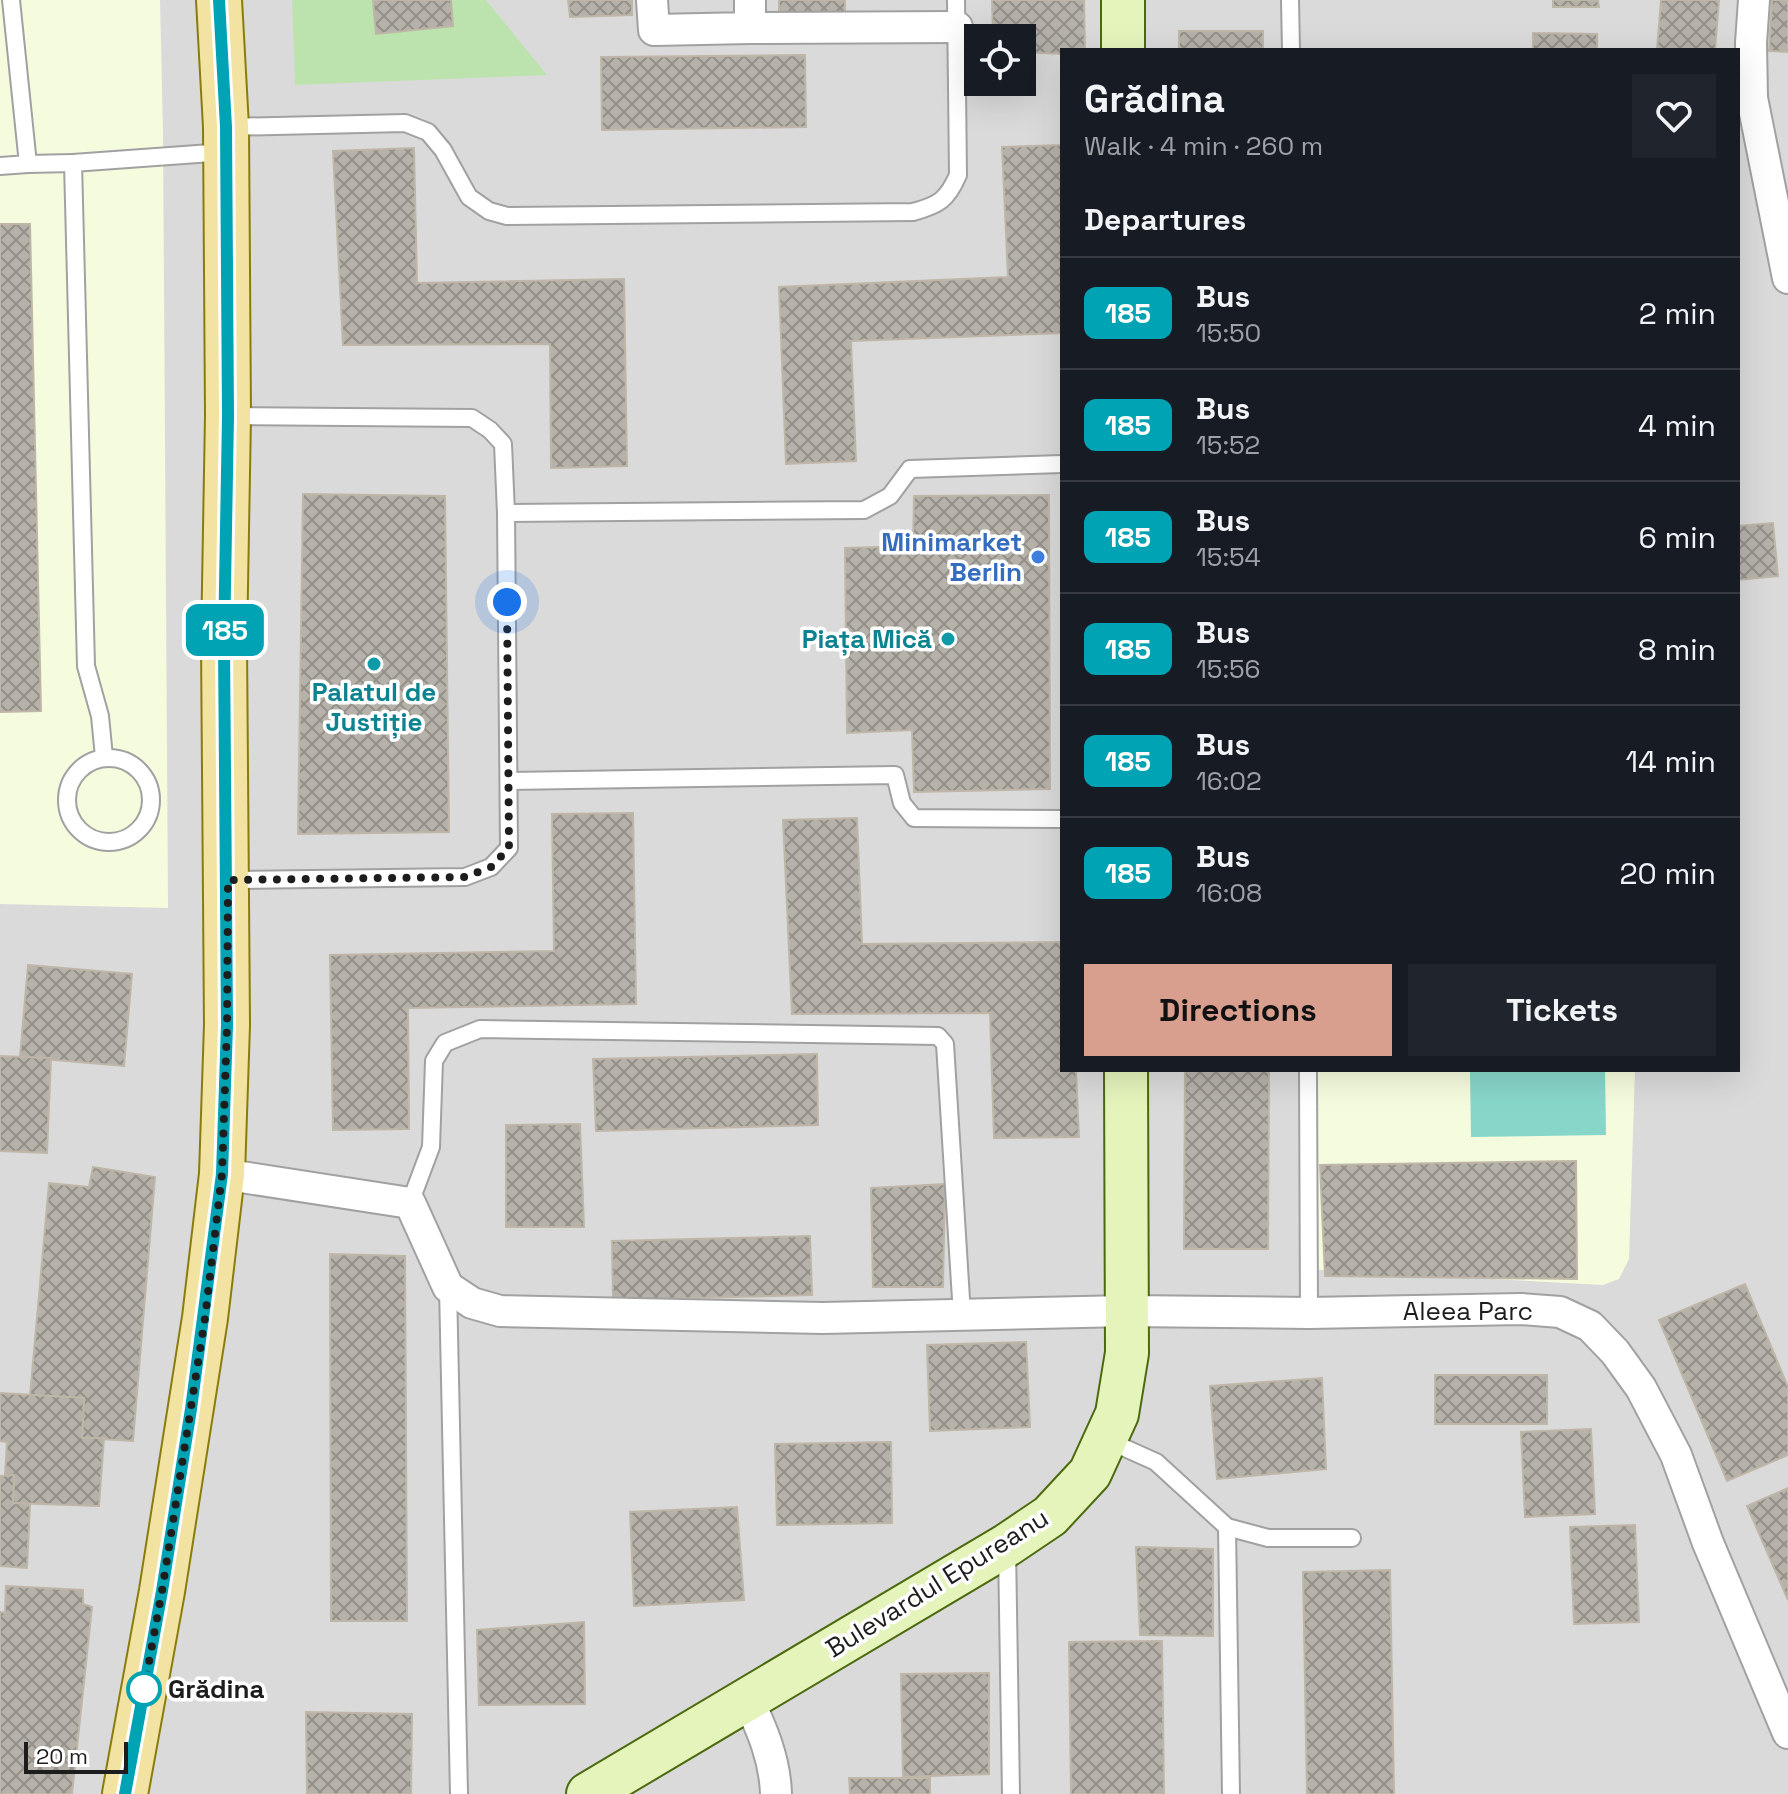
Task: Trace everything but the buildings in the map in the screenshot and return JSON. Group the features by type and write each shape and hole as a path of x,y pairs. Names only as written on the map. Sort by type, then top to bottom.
{"main road":[{"path":"125,1794 191,1409 222,1174 227,1025 224,643 228,416 226,140 219,0"},
{"path":"1123,0 1123,48"},
{"name":"Bulevardul Epureanu","path":"588,1794 1007,1545 1050,1516 1090,1473 1117,1414 1127,1353 1126,1072"}],"street":[{"path":"652,0 654,30 750,14 957,14"},
{"path":"1754,0 1752,98 1785,248 1788,278"},
{"path":"222,1174 410,1203 448,1287"},
{"name":"Aleea Parc","path":"448,1287 472,1303 500,1311 823,1318 1126,1311 1309,1313 1521,1309 1560,1312 1590,1326 1615,1352 1641,1388 1676,1455 1708,1543 1788,1733"},
{"path":"748,1699 767,1741 776,1773 776,1794"}],"lane":[{"path":"11,0 28,164"},
{"path":"1290,0 1291,48"},
{"path":"0,166 73,163 226,140 405,123 428,132 443,150 469,197 489,211 507,216 913,212 934,206 950,194 958,175 957,14"},
{"path":"73,163 86,666 100,716 104,757"},
{"path":"228,416 472,418 503,444 509,781 509,848 491,867 465,877 228,880"},
{"path":"506,513 864,510 890,496 910,469 1060,464"},
{"path":"104,757 131,763 142,772 152,799 150,813 143,825 133,835 120,841 92,839 80,831 67,807 71,781 79,769 90,761 104,757"},
{"path":"509,781 895,775 902,803 914,818 1060,819"},
{"path":"410,1203 431,1147 434,1061 445,1043 480,1029 938,1036 945,1044 962,1315"},
{"path":"1308,1072 1309,1313"},
{"path":"448,1287 459,1794"},
{"path":"1105,1439 1156,1462 1227,1527 1268,1538 1352,1538"},
{"path":"1227,1527 1231,1794"},
{"path":"1007,1545 1011,1794"}],"shaded area":[{"path":"0,0 1788,0 1788,1794 0,1794"},
{"path":"0,0 160,0 168,908 0,904"},
{"path":"1301,1072 1635,1072 1629,1259 1619,1279 1603,1285 1306,1269"},
{"path":"1470,1072 1605,1072 1606,1135 1471,1137"}],"green space":[{"path":"292,0 486,0 547,75 295,85"}],"bus line":[{"name":"185","path":"125,1794 191,1409 222,1174 227,1025 224,643 228,416 226,127 219,0"}],"place":[{"name":"Minimarket Berlin","path":"1038,557"},
{"name":"Piața Mică","path":"948,639"},
{"name":"Palatul de Justiție","path":"374,664"},
{"name":"Grădina","path":"144,1689"}],"route":[{"path":"144,1689 205,1318 222,1174 228,880 465,877 491,867 509,848 507,602"}]}
